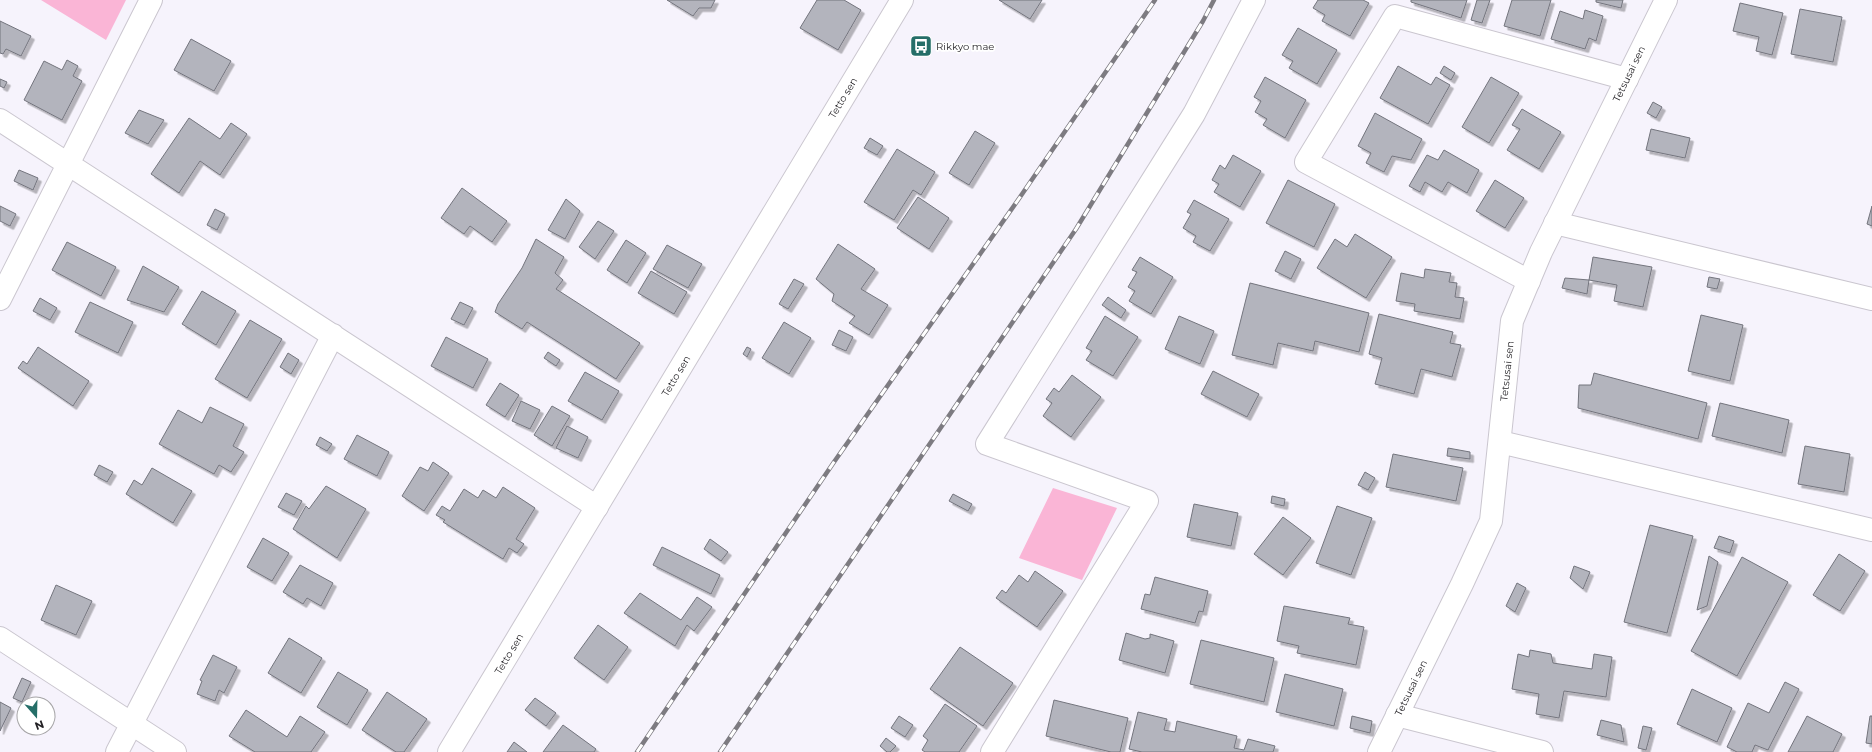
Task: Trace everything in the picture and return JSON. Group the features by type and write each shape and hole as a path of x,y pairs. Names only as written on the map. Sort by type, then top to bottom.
{"street":[{"path":"0,299 151,0"},
{"name":"Tetto sen","path":"449,752 902,0"},
{"path":"992,752 1148,502 987,444 1194,114 1254,0"},
{"name":"Tetsusai sen","path":"1379,752 1491,522 1512,321 1555,223 1666,0"},
{"path":"1529,281 1306,162 1395,16 1627,79"},
{"path":"0,120 597,507"},
{"path":"1555,223 1872,299"},
{"path":"118,752 333,335"},
{"path":"1500,442 1872,530"},
{"path":"0,638 175,752"},
{"path":"1397,715 1542,752"}],"shaded area":[{"path":"41,0 126,0 106,40"},
{"path":"1053,488 1117,508 1082,580 1019,558"}],"building":[{"path":"667,0 715,0 711,8 699,8 693,16"},
{"path":"817,0 844,0 861,10 838,50 800,28"},
{"path":"999,0 1042,0 1030,19"},
{"path":"1318,0 1363,0 1369,3 1350,36 1322,21 1325,15 1313,8"},
{"path":"1411,0 1467,0 1461,18 1411,2"},
{"path":"1477,0 1490,0 1482,23 1471,20"},
{"path":"1512,0 1551,0 1540,36 1504,26"},
{"path":"1596,0 1623,0 1621,8 1596,2"},
{"path":"1740,3 1783,13 1772,55 1756,51 1759,37 1733,31"},
{"path":"1800,9 1842,17 1833,62 1791,54"},
{"path":"1585,10 1603,16 1596,41 1589,38 1585,49 1551,39 1560,11 1583,19"},
{"path":"0,21 31,36 21,56 6,49 3,54 0,53"},
{"path":"1298,28 1337,50 1317,84 1289,68 1293,61 1282,55"},
{"path":"191,39 231,61 214,91 174,70"},
{"path":"67,60 78,66 73,76 82,81 62,120 24,100 44,61 62,70"},
{"path":"1398,66 1431,85 1436,77 1450,85 1428,124 1380,98"},
{"path":"1444,66 1455,73 1451,80 1440,73"},
{"path":"1265,77 1306,100 1285,138 1263,125 1267,119 1255,112 1261,101 1254,97"},
{"path":"1491,77 1519,93 1489,143 1462,127"},
{"path":"0,79 7,82 4,88 0,86"},
{"path":"1653,102 1662,107 1656,118 1647,113"},
{"path":"1522,109 1561,132 1539,169 1507,150 1520,129 1512,125"},
{"path":"139,110 164,120 148,144 125,133"},
{"path":"1375,113 1422,139 1411,160 1392,156 1384,172 1366,163 1371,153 1358,146"},
{"path":"189,118 220,139 231,123 247,134 220,175 200,161 179,193 151,174"},
{"path":"1651,129 1690,138 1685,158 1646,150"},
{"path":"975,131 995,143 969,185 949,173"},
{"path":"870,138 883,146 877,155 864,148"},
{"path":"897,149 935,172 921,195 913,190 894,220 864,202"},
{"path":"1444,150 1479,170 1467,193 1448,182 1442,192 1425,182 1420,192 1409,186 1427,155 1438,160"},
{"path":"1233,155 1261,171 1240,207 1214,192 1219,184 1212,180 1220,165 1225,169"},
{"path":"19,170 38,178 33,190 14,181"},
{"path":"1288,180 1335,204 1314,247 1266,223"},
{"path":"1495,180 1524,198 1505,228 1476,211"},
{"path":"462,188 507,221 492,242 470,226 464,234 441,218"},
{"path":"918,197 949,218 929,249 897,228"},
{"path":"566,199 580,211 565,239 548,230"},
{"path":"1194,200 1229,219 1210,251 1193,242 1196,236 1183,228 1191,214 1187,212"},
{"path":"0,206 16,214 10,226 0,221"},
{"path":"1872,206 1872,226 1867,224"},
{"path":"215,209 225,214 217,230 207,225"},
{"path":"598,221 614,231 595,259 579,247"},
{"path":"1355,234 1392,257 1366,298 1317,268 1335,239 1347,247"},
{"path":"536,239 564,257 555,273 563,280 556,289 640,343 616,379 527,322 522,329 495,312 498,304 522,268"},
{"path":"626,240 646,253 627,283 607,270"},
{"path":"67,242 116,267 101,296 52,270"},
{"path":"838,244 875,269 861,289 888,305 869,335 849,323 855,316 832,301 834,294 816,279"},
{"path":"667,245 702,264 688,288 653,269"},
{"path":"1285,251 1301,259 1291,279 1275,271"},
{"path":"1140,257 1173,277 1151,314 1129,301 1135,291 1128,287 1137,272 1132,270"},
{"path":"1593,257 1652,267 1643,307 1614,301 1617,285 1589,280"},
{"path":"143,266 179,287 164,312 127,300"},
{"path":"1425,269 1451,273 1449,282 1457,283 1455,297 1464,298 1460,319 1414,311 1415,304 1396,301 1401,273 1424,278"},
{"path":"651,271 687,292 674,314 638,293"},
{"path":"1709,277 1720,279 1717,289 1707,287"},
{"path":"1565,278 1589,280 1587,294 1562,288"},
{"path":"794,279 804,284 788,309 779,304"},
{"path":"1250,283 1369,313 1359,352 1315,341 1313,351 1278,343 1273,365 1232,355"},
{"path":"202,291 236,311 216,345 182,324"},
{"path":"1108,297 1126,310 1121,318 1102,305"},
{"path":"40,298 57,308 50,320 33,311"},
{"path":"90,302 133,322 118,353 75,332"},
{"path":"460,302 473,308 464,325 451,319"},
{"path":"1379,314 1453,332 1450,343 1461,345 1452,377 1421,369 1414,394 1375,384 1382,358 1369,354"},
{"path":"1701,315 1743,325 1730,381 1688,371"},
{"path":"1105,316 1138,337 1113,376 1086,360 1092,351 1086,348"},
{"path":"1179,316 1214,331 1200,364 1165,349"},
{"path":"250,320 282,339 247,398 215,379"},
{"path":"784,322 811,338 789,374 762,358"},
{"path":"839,330 853,337 846,351 832,345"},
{"path":"446,337 488,359 473,388 431,366"},
{"path":"38,347 89,381 73,406 18,368 23,361 27,364"},
{"path":"747,347 751,349 747,357 743,354"},
{"path":"548,352 560,360 556,366 544,358"},
{"path":"288,353 299,360 291,374 280,367"},
{"path":"1213,371 1259,394 1247,417 1201,394"},
{"path":"585,372 619,391 602,420 568,401"},
{"path":"1594,373 1707,403 1698,439 1578,408 1579,385 1591,385"},
{"path":"1072,375 1101,397 1071,437 1043,416 1052,403 1046,399 1054,388 1059,392"},
{"path":"500,383 519,395 505,417 486,405"},
{"path":"521,401 540,410 530,429 512,421"},
{"path":"1720,403 1789,420 1782,453 1712,436"},
{"path":"552,406 570,416 552,446 534,435"},
{"path":"210,407 244,424 233,446 244,452 231,472 219,465 214,474 159,444 178,410 202,423"},
{"path":"567,426 588,437 578,458 556,448"},
{"path":"357,435 389,452 377,476 344,459"},
{"path":"320,437 332,444 327,451 316,445"},
{"path":"1805,446 1850,454 1844,492 1798,484"},
{"path":"1448,448 1470,452 1470,459 1447,456"},
{"path":"1393,454 1463,468 1456,501 1386,487"},
{"path":"433,462 449,473 424,511 402,496 420,467 428,471"},
{"path":"99,465 113,472 107,482 94,475"},
{"path":"152,468 192,491 173,523 126,494 134,480 142,485"},
{"path":"1365,472 1375,478 1368,490 1358,485"},
{"path":"326,486 366,509 337,558 293,529 306,506 309,509"},
{"path":"503,487 535,508 516,539 524,544 517,553 509,548 503,559 443,522 445,520 436,515 442,506 450,511 464,489 478,498 483,490 496,498"},
{"path":"286,493 302,501 294,515 278,507"},
{"path":"953,494 972,504 968,511 949,501"},
{"path":"1272,496 1285,499 1284,506 1271,503"},
{"path":"1194,504 1238,513 1231,546 1187,537"},
{"path":"1337,506 1372,518 1351,575 1316,563"},
{"path":"1283,517 1311,538 1283,575 1254,554"},
{"path":"1650,525 1693,536 1667,633 1624,622"},
{"path":"1719,536 1734,541 1730,553 1714,548"},
{"path":"263,538 289,553 272,581 247,567"},
{"path":"710,539 728,552 721,561 704,549"},
{"path":"662,547 720,575 711,594 653,565"},
{"path":"1839,554 1865,571 1840,611 1813,595"},
{"path":"1709,556 1718,562 1707,606 1697,610"},
{"path":"1742,557 1788,582 1737,676 1691,651"},
{"path":"300,565 333,583 321,606 307,598 303,604 283,592"},
{"path":"1574,566 1590,572 1583,589 1570,578"},
{"path":"1035,571 1063,591 1037,627 996,598 1002,590 1006,593 1019,575 1028,582"},
{"path":"1155,577 1208,591 1203,612 1199,611 1195,623 1141,609 1145,594 1150,595"},
{"path":"1517,583 1526,588 1515,612 1506,606"},
{"path":"56,585 92,601 76,635 41,620"},
{"path":"640,593 681,620 697,597 712,607 694,631 687,625 675,646 624,613"},
{"path":"1284,606 1350,618 1348,624 1364,627 1356,665 1297,653 1299,646 1277,641"},
{"path":"598,625 628,647 604,680 574,658"},
{"path":"1126,633 1145,639 1150,638 1150,634 1174,641 1165,673 1119,660"},
{"path":"289,638 322,658 301,693 268,673"},
{"path":"1201,640 1274,658 1264,702 1190,684"},
{"path":"960,647 1013,683 983,726 930,689"},
{"path":"1530,650 1551,654 1553,663 1592,669 1594,654 1612,657 1606,697 1564,691 1559,718 1536,714 1539,694 1512,689 1518,654 1529,657"},
{"path":"213,655 237,667 224,693 219,690 215,701 197,694 202,681 200,680"},
{"path":"338,672 368,690 347,725 317,707"},
{"path":"1285,674 1343,689 1334,726 1276,712"},
{"path":"22,678 31,682 25,696 16,696 16,699 13,698"},
{"path":"1785,682 1799,689 1768,750 1755,745 1752,752 1737,752 1727,747 1748,703 1769,713"},
{"path":"1692,689 1732,708 1717,742 1677,724"},
{"path":"387,692 427,719 404,752 396,752 362,730"},
{"path":"535,698 556,713 546,726 525,710"},
{"path":"1054,700 1128,718 1120,752 1111,752 1046,736"},
{"path":"0,702 11,708 0,731"},
{"path":"945,704 977,726 959,752 925,752 922,750 928,740 923,736"},
{"path":"246,710 287,737 300,716 325,732 311,752 255,752 229,736"},
{"path":"1138,712 1167,719 1164,730 1175,732 1177,721 1237,736 1234,748 1244,750 1248,739 1275,746 1273,752 1142,752 1129,749"},
{"path":"899,716 913,725 905,737 891,728"},
{"path":"1352,716 1372,721 1370,733 1350,728"},
{"path":"1807,716 1842,734 1833,752 1788,752"},
{"path":"1870,716 1872,716 1872,744 1866,743"},
{"path":"1601,720 1621,725 1624,742 1597,735"},
{"path":"563,725 596,749 594,752 543,752"},
{"path":"1643,726 1652,728 1646,750 1638,748"},
{"path":"886,738 896,746 890,752 887,752 880,746"},
{"path":"514,742 527,752 507,752"}],"railway":[{"path":"637,752 834,462 1018,200 1155,0"},
{"path":"720,752 1076,229 1203,21 1214,0"}],"place":[{"name":"Rikkyo mae","path":"921,46"}]}
